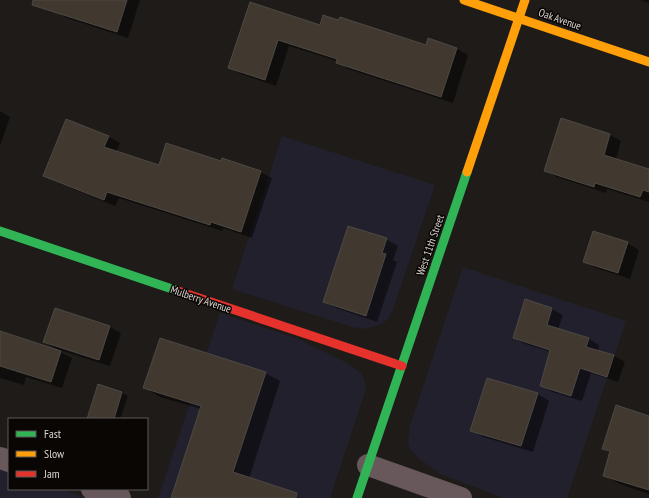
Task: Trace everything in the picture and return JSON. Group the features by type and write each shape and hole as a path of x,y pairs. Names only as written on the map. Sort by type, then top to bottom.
{"street":[{"name":"Oak Avenue","path":"464,0 649,62"},
{"name":"West 11th Street","path":"357,498 525,0"},
{"name":"Mulberry Avenue","path":"0,231 402,366"},
{"path":"368,465 461,498"},
{"path":"95,490 120,498"}],"shaded area":[{"path":"282,136 435,185 392,312 387,320 379,325 366,329 352,327 232,289"},
{"path":"463,267 626,321 567,498 504,498 440,474 417,457 409,447 408,441 410,426"},
{"path":"220,313 296,338 345,362 362,375 366,386 364,395 330,498 158,498"},
{"path":"0,469 8,472 8,490 63,490 87,498 0,498"}],"building":[{"path":"33,0 127,0 117,32 32,5"},
{"path":"250,2 320,25 323,15 338,20 340,17 426,45 428,38 457,48 441,97 336,63 337,59 278,40 265,80 228,68"},
{"path":"561,118 610,134 604,155 649,169 649,192 643,190 640,197 595,183 594,187 544,171"},
{"path":"66,119 109,136 104,147 159,165 166,143 221,161 222,158 261,171 241,232 211,222 210,225 107,192 104,200 43,176"},
{"path":"348,226 387,238 382,253 386,254 366,316 323,302"},
{"path":"593,231 628,242 618,273 583,262"},
{"path":"525,299 552,308 547,325 589,338 586,347 614,355 607,377 580,368 571,396 540,386 550,350 513,338"},
{"path":"55,308 110,326 99,360 43,342"},
{"path":"0,331 61,351 51,382 0,366"},
{"path":"160,338 266,372 233,472 297,493 296,498 171,498 201,406 143,388"},
{"path":"487,378 538,393 521,446 470,431"},
{"path":"98,384 122,392 114,418 87,418"},
{"path":"616,405 649,416 649,490 603,476 610,451 602,449"}],"traffic: fast":[{"path":"357,498 467,172"},
{"path":"0,231 178,291"}],"traffic: slow":[{"path":"464,0 649,62"},
{"path":"467,172 525,0"}],"traffic: jam":[{"path":"178,291 402,366"}]}
